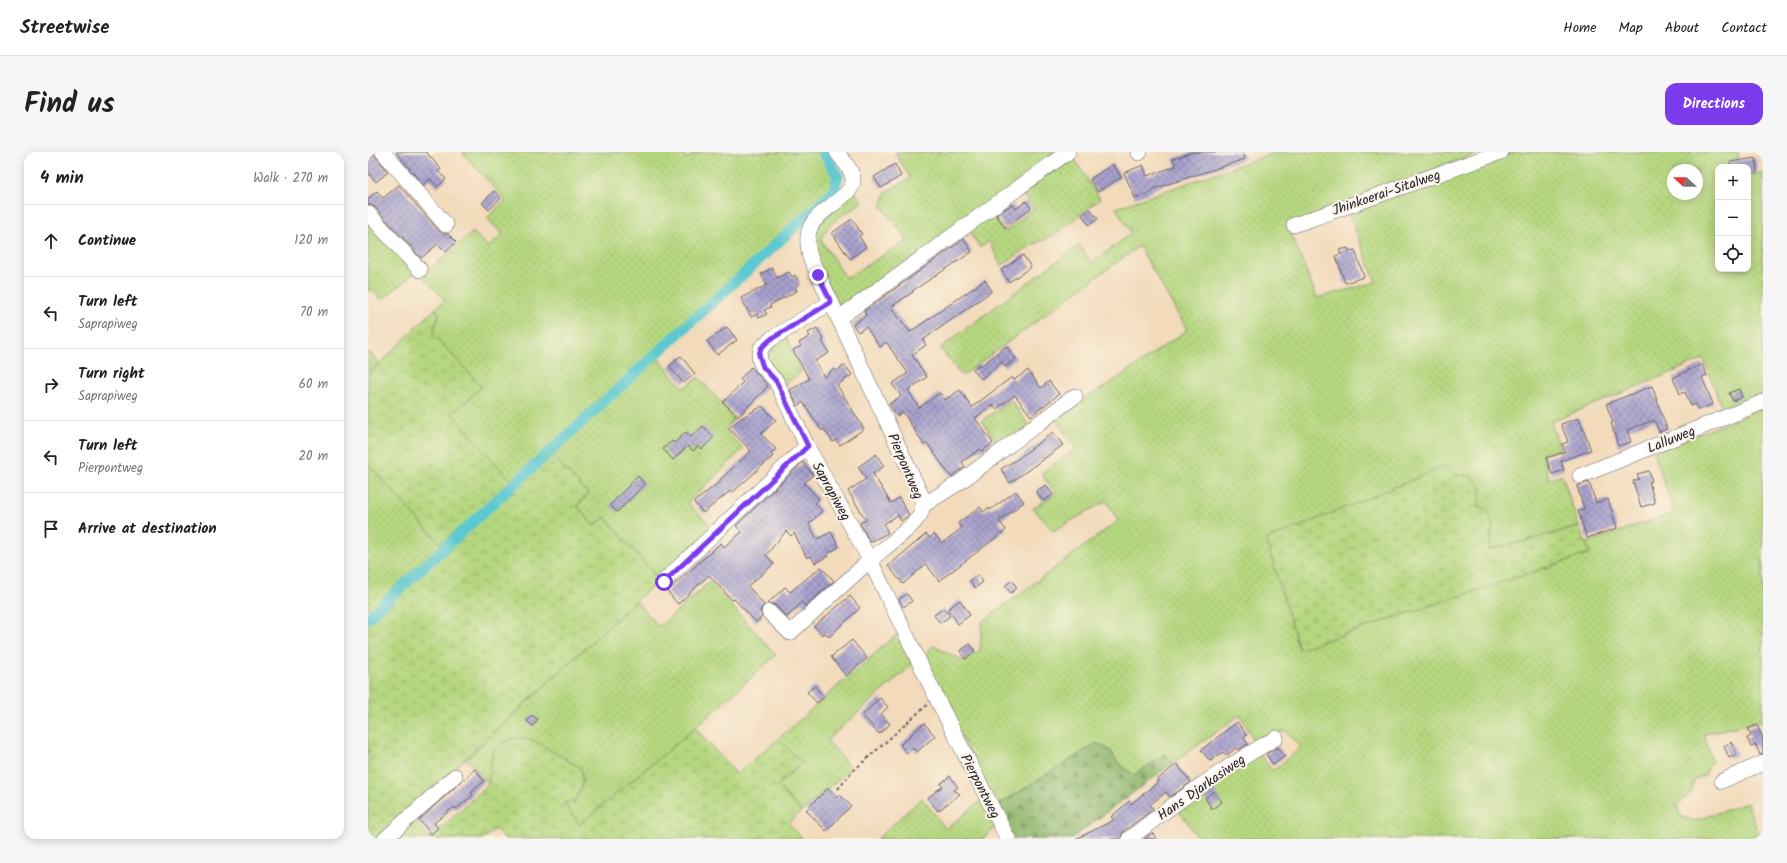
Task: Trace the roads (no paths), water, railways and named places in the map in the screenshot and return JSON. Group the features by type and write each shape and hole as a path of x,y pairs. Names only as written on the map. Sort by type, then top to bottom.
{"street":[{"path":"383,152 446,225"},
{"name":"Pierpontweg","path":"837,152 850,170 853,181 850,190 812,222 806,243 810,257 922,497 920,514 914,523 870,560 938,701 1008,839"},
{"path":"839,318 1068,152"},
{"name":"Jhinkoerai-Sitalweg","path":"1294,225 1501,152"},
{"path":"368,213 420,270"},
{"name":"Saprapiweg","path":"831,302 771,339 761,348 759,355 763,367 776,381 808,446 870,560"},
{"path":"922,506 960,482 1075,396"},
{"name":"Lalluweg","path":"1580,476 1763,402"},
{"path":"664,582 808,446"},
{"path":"769,612 790,634 870,560"},
{"name":"Hans Djarkasiweg","path":"1129,839 1163,812 1251,752 1276,738"},
{"path":"1722,781 1763,762"},
{"path":"385,839 455,776"}],"waterway":[{"path":"368,618 834,191 838,176 823,152"}]}
